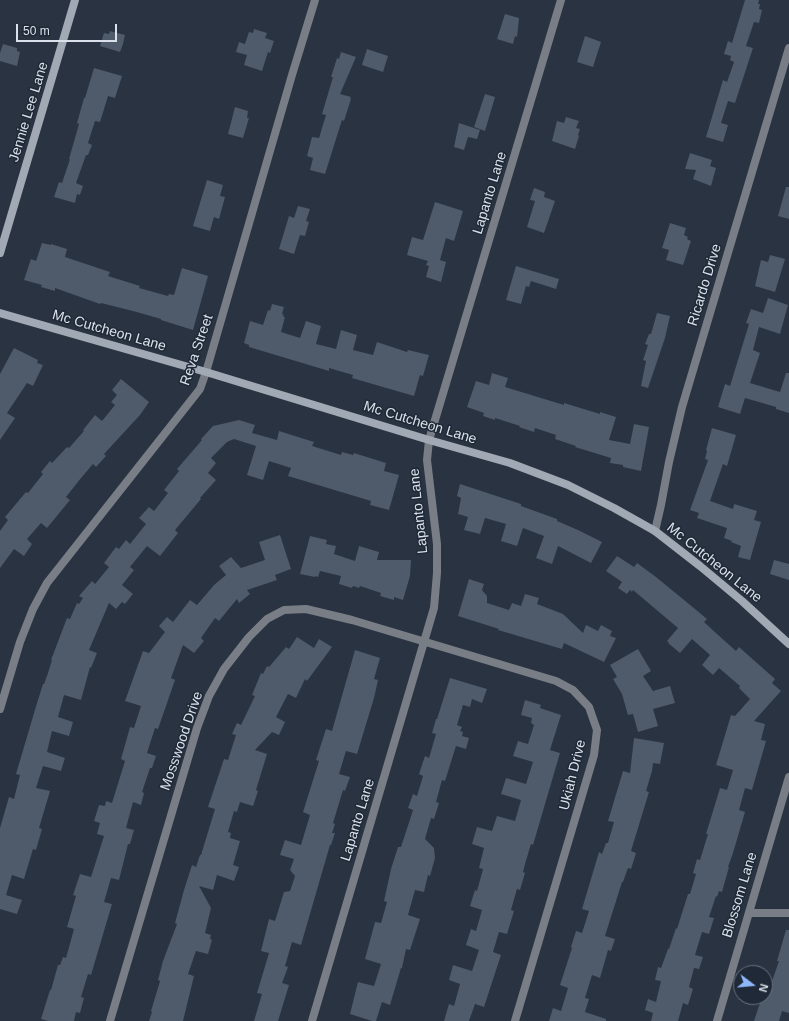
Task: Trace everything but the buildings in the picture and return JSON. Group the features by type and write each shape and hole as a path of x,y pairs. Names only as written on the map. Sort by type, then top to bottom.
{"street":[{"name":"Jennie Lee Lane","path":"0,254 75,0"},
{"name":"Reva Street","path":"0,709 20,642 33,609 47,583 200,389 315,0"},
{"name":"Lapanto Lane","path":"312,1021 434,608 437,573 437,544 427,460 429,440 561,0"},
{"name":"Ricardo Drive","path":"655,532 682,407 789,48"},
{"name":"Mc Cutcheon Lane","path":"0,313 206,372 510,463 568,484 614,508 655,532 700,566 742,601 789,644"},
{"name":"Mosswood Drive","path":"110,1021 197,728 209,696 224,669 249,637 267,619 284,610 306,608 425,642"},
{"name":"Ukiah Drive","path":"425,642 556,681 572,690 589,707 597,730 594,755 515,1021"},
{"name":"Blossom Lane","path":"717,1021 789,777"},
{"path":"749,914 789,912"}]}
